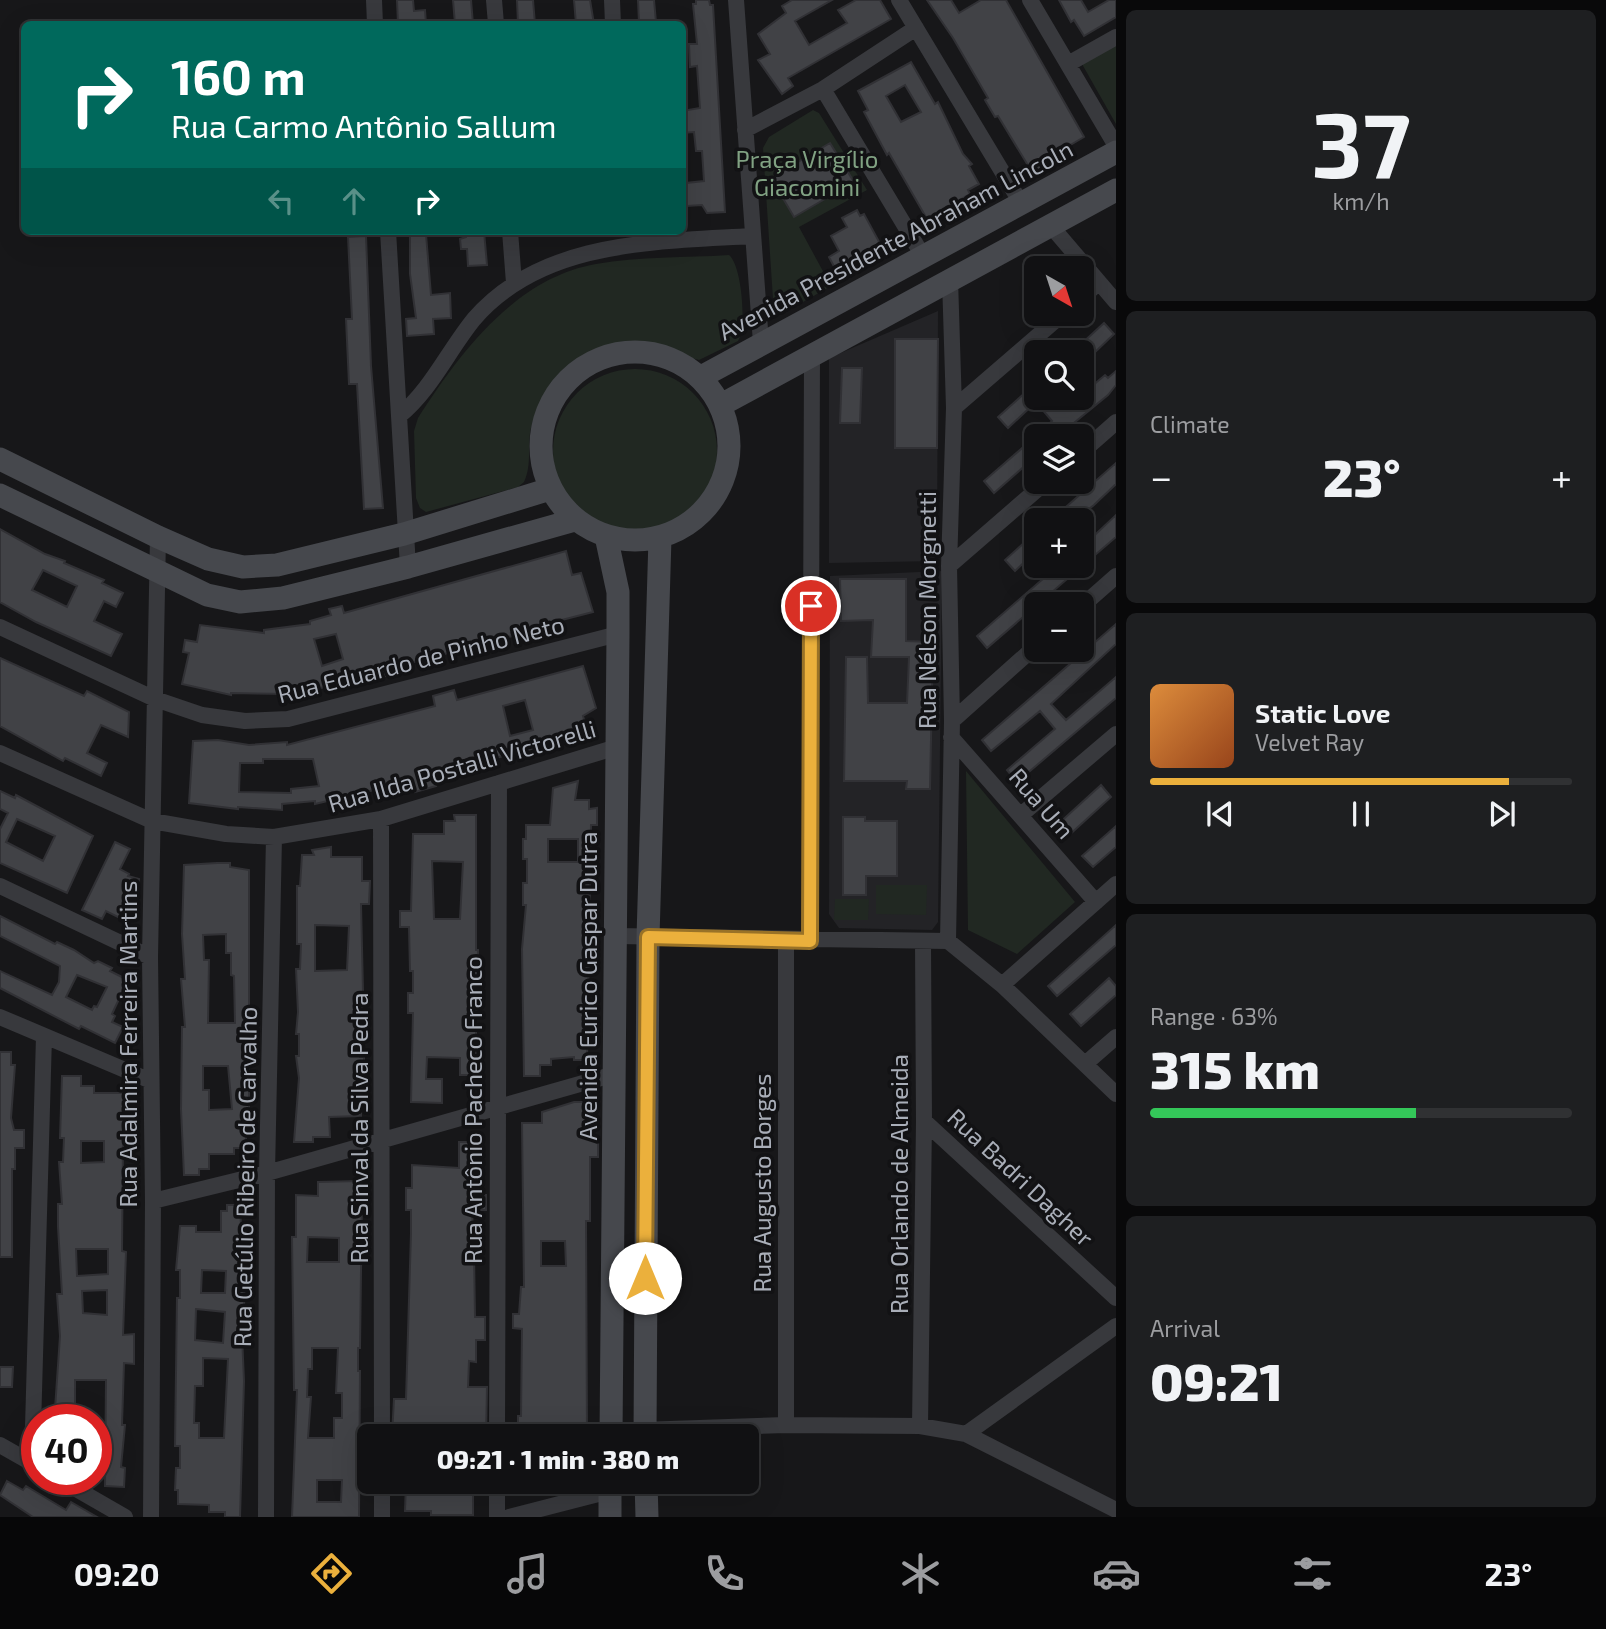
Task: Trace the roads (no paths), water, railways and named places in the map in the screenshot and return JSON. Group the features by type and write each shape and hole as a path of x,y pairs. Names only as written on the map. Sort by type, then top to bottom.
{"street":[{"path":"374,0 375,21"},
{"path":"494,0 496,21"},
{"path":"612,0 613,21"},
{"path":"900,0 1021,203"},
{"path":"1030,0 1116,146"},
{"path":"739,2 744,130 761,343"},
{"path":"744,130 823,89 916,28"},
{"path":"1068,64 1116,37"},
{"path":"823,89 923,256"},
{"name":"Avenida Presidente Abraham Lincoln","path":"701,377 1116,152"},
{"path":"721,405 1116,190"},
{"path":"1051,226 1116,302"},
{"path":"388,235 408,567"},
{"path":"510,235 514,282"},
{"path":"400,416 418,399 475,319 514,282 623,238 752,236"},
{"name":"Rua Nélson Morgnetti","path":"948,941 951,729 949,566 954,408 950,279"},
{"path":"1094,287 1099,282"},
{"path":"954,408 1048,326"},
{"path":"620,352 649,352 677,360 701,377 721,405 730,437 727,470 713,500 690,524 660,538 633,540 606,536 575,520 550,489 541,461 542,431 551,403 568,379 592,362 620,352"},
{"path":"810,941 812,355"},
{"path":"398,380 413,383 434,375"},
{"path":"1094,441 1116,422"},
{"path":"0,459 158,537 208,559 243,567 277,565 404,534 550,489"},
{"path":"949,566 1033,494"},
{"path":"0,495 207,595 240,602 283,598 408,567 575,520"},
{"name":"Avenida Eurico Gaspar Dutra","path":"606,536 618,592 612,1424"},
{"name":"Rua Adalmira Ferreira Martins","path":"150,1517 153,1201 150,957 158,537"},
{"path":"645,1424 648,937 660,538"},
{"path":"1094,595 1116,576"},
{"name":"Rua Eduardo de Pinho Neto","path":"0,627 155,699 202,715 245,721 288,719 411,690 618,634"},
{"path":"951,729 1024,658"},
{"name":"Rua Um","path":"951,729 1096,902"},
{"path":"1021,815 1116,734"},
{"name":"Rua Ilda Postalli Victorelli","path":"0,753 152,821 226,834 274,837 381,818 617,747"},
{"name":"Rua Antônio Pacheco Franco","path":"497,1424 499,783"},
{"name":"Rua Sinval da Silva Pedra","path":"381,818 382,1424"},
{"name":"Rua Getúlio Ribeiro de Carvalho","path":"266,1517 267,1173 274,837"},
{"path":"1002,985 1116,884"},
{"path":"0,886 150,957"},
{"path":"616,936 786,941 948,941 1002,985 1116,1094"},
{"name":"Rua Augusto Borges","path":"786,941 786,1425"},
{"name":"Rua Orlando de Almeida","path":"920,1426 924,1121 923,942"},
{"path":"0,1017 150,1081"},
{"path":"35,1404 44,1036"},
{"path":"1085,1064 1116,1037"},
{"path":"153,1201 267,1173 615,1074"},
{"name":"Rua Badri Dagher","path":"924,1121 1116,1298"},
{"path":"614,1252 645,1252"},
{"path":"966,1434 1116,1326"},
{"path":"759,1427 920,1426 966,1434 1116,1510"},
{"path":"0,1445 21,1457"},
{"path":"382,1494 382,1517"},
{"path":"497,1494 497,1517"},
{"path":"509,1517 586,1494"},
{"path":"610,1494 610,1517"},
{"path":"646,1494 646,1517"},
{"path":"87,1495 125,1517"}],"park label":[{"name":"Praça Virgílio Giacomini","path":"807,174"}]}
